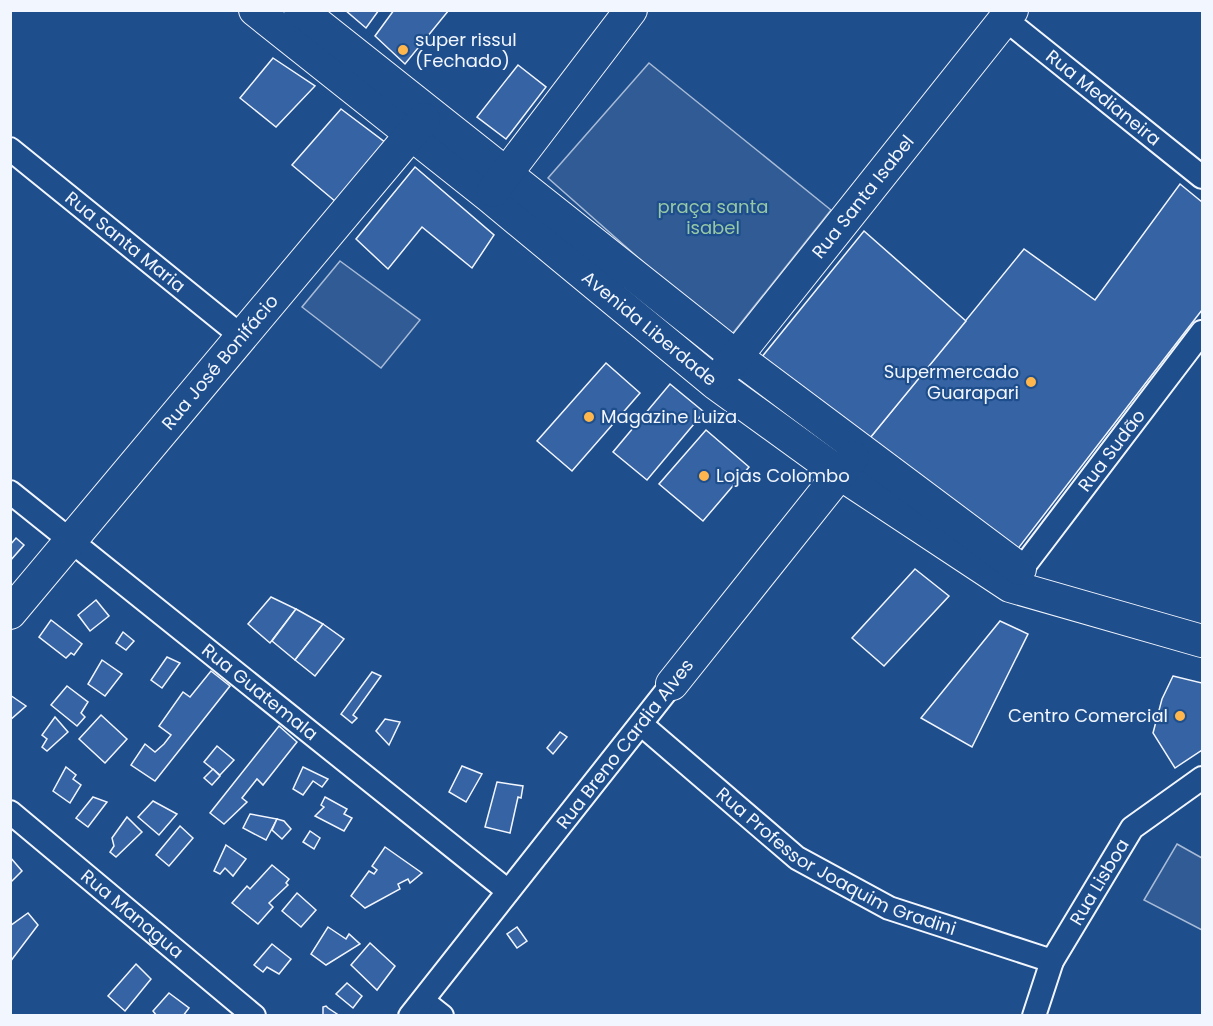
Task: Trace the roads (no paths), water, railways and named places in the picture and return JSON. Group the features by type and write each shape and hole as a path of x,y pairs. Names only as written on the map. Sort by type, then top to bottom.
{"main road":[{"name":"Avenida Liberdade","path":"255,10 420,124 497,185 737,357 850,462 1010,586 1203,641"},
{"name":"Avenida Liberdade","path":"300,10 420,124"},
{"path":"497,185 631,10"},
{"name":"Rua Santa Isabel","path":"715,383 1008,15"},
{"name":"Rua José Bonifácio","path":"10,613 240,335 420,124"},
{"name":"Avenida Liberdade","path":"497,185 715,383 850,462 1021,570 1070,604"},
{"name":"Rua Breno Cardia Alves","path":"672,684 850,462"}],"street":[{"name":"Rua Medianeira","path":"1008,15 1203,177"},
{"name":"Rua Santa Maria","path":"10,148 240,335"},
{"name":"Rua Sudão","path":"1021,570 1203,332"},
{"name":"Rua Guatemala","path":"10,492 508,891"},
{"name":"Rua Breno Cardia Alves","path":"417,1008 672,684"},
{"name":"Rua Professor Joaquim Gradini","path":"642,725 798,858 890,908 1052,961"},
{"name":"Rua Lisboa","path":"1034,1016 1052,961 1132,828 1203,777"},
{"name":"Rua Managua","path":"10,812 254,1016"},
{"path":"417,1008 442,1016"}],"place":[{"name":"super rissul (Fechado)","path":"403,50"},
{"name":"Supermercado Guarapari","path":"1031,382"},
{"name":"Magazine Luiza","path":"589,417"},
{"name":"Lojas Colombo","path":"704,476"},
{"name":"Centro Comercial","path":"1180,716"}],"park label":[{"name":"praça santa isabel","path":"713,217"}]}
